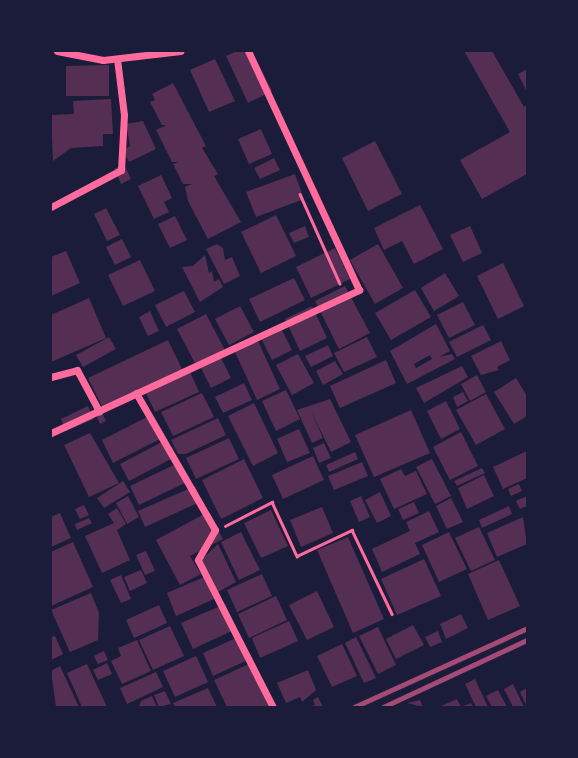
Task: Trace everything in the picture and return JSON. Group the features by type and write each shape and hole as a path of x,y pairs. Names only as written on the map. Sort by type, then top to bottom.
{"street":[{"path":"57,51 117,59 180,51"},
{"path":"51,433 359,290 248,51"},
{"path":"51,207 121,170 124,115 117,59"},
{"path":"51,377 77,369 99,411"},
{"path":"136,393 215,530 198,561 273,707"}],"path":[{"path":"215,530 272,502 297,556 352,530 392,614"}],"building":[{"path":"237,51 252,51 272,91 248,103 226,56"},
{"path":"464,51 492,51 524,107 527,105 527,174 482,199 460,160 510,132"},
{"path":"215,59 235,101 209,112 190,70"},
{"path":"109,65 109,96 66,96 66,66"},
{"path":"527,69 527,92 518,74"},
{"path":"173,83 206,146 202,148 218,174 214,176 241,222 208,239 188,201 185,187 192,184 183,184 173,164 178,162 172,162 156,130 167,125 162,125 150,102 155,100 152,94"},
{"path":"111,99 113,134 103,134 103,146 71,148 53,161 51,115 74,114 73,101"},
{"path":"143,121 156,149 129,162 123,150 130,146 126,124"},
{"path":"261,129 272,154 249,164 238,139"},
{"path":"375,141 402,194 368,211 342,158"},
{"path":"274,158 280,170 260,179 254,168"},
{"path":"124,164 131,179 121,184 114,169"},
{"path":"295,174 304,199 256,217 246,192"},
{"path":"161,175 172,198 164,202 169,212 154,219 138,186"},
{"path":"420,205 443,249 414,264 402,241 384,250 374,228"},
{"path":"106,208 120,235 107,241 94,214"},
{"path":"276,215 296,256 261,273 241,232"},
{"path":"175,216 187,240 170,248 158,224"},
{"path":"305,226 309,237 294,243 289,233"},
{"path":"470,226 482,253 463,262 450,235"},
{"path":"122,239 131,257 115,265 106,247"},
{"path":"217,244 223,248 225,260 232,257 240,276 224,284 206,249"},
{"path":"378,244 403,288 375,304 350,260"},
{"path":"335,248 350,279 311,298 296,267"},
{"path":"66,251 80,283 51,296 51,257"},
{"path":"205,255 214,282 219,279 223,287 200,302 182,267 193,266"},
{"path":"140,260 155,291 123,306 108,275"},
{"path":"503,263 524,306 498,319 477,276"},
{"path":"445,273 459,296 434,311 421,288"},
{"path":"294,278 305,300 260,322 249,299"},
{"path":"345,286 370,333 339,349 315,301"},
{"path":"415,290 431,317 391,340 375,313"},
{"path":"184,291 195,312 166,327 155,305"},
{"path":"89,298 106,338 51,362 51,315"},
{"path":"463,302 475,325 449,338 437,315"},
{"path":"240,306 254,332 229,345 215,319"},
{"path":"312,306 327,338 300,351 285,319"},
{"path":"150,311 159,331 148,336 139,317"},
{"path":"206,314 226,352 197,367 177,329"},
{"path":"436,324 450,351 439,357 452,354 455,359 407,384 390,351","holes":["430,355 432,359 416,368 414,364"]},
{"path":"483,325 491,340 457,357 449,342"},
{"path":"282,330 292,350 272,360 262,340"},
{"path":"109,337 116,349 83,367 76,355"},
{"path":"367,337 377,357 344,372 334,353"},
{"path":"168,340 182,369 103,408 88,378"},
{"path":"258,341 280,389 257,400 235,352"},
{"path":"501,341 510,360 497,367 499,370 481,375 471,356"},
{"path":"328,345 333,356 311,367 305,356"},
{"path":"298,354 314,383 292,395 276,365"},
{"path":"221,358 231,378 211,388 201,368"},
{"path":"386,360 396,383 340,408 330,386"},
{"path":"335,361 343,374 323,385 316,371"},
{"path":"462,366 468,377 424,403 416,388"},
{"path":"190,372 199,392 155,412 146,393"},
{"path":"477,375 486,392 470,401 461,384"},
{"path":"516,378 527,396 527,416 514,424 494,392"},
{"path":"244,383 252,400 223,413 215,397"},
{"path":"286,390 300,419 276,431 262,401"},
{"path":"463,392 468,401 457,407 453,397"},
{"path":"202,393 214,417 173,436 161,412"},
{"path":"486,394 505,429 476,445 456,410"},
{"path":"330,399 351,442 331,452 311,411 323,438 312,443 297,410"},
{"path":"446,401 460,429 441,439 427,411"},
{"path":"254,403 278,453 253,466 228,416"},
{"path":"88,406 94,419 66,431 61,419"},
{"path":"99,406 106,421 100,424 93,409"},
{"path":"411,410 430,453 374,477 355,435"},
{"path":"149,416 160,439 113,463 102,440"},
{"path":"218,418 226,435 186,454 178,454 171,440"},
{"path":"299,429 310,453 287,462 277,439"},
{"path":"461,432 478,466 450,480 433,447"},
{"path":"90,433 119,483 89,497 64,445"},
{"path":"229,438 239,459 196,479 186,458"},
{"path":"162,442 171,459 129,481 120,464"},
{"path":"324,443 331,458 319,463 313,448"},
{"path":"527,451 527,478 503,489 493,467"},
{"path":"355,452 358,459 329,472 326,465"},
{"path":"313,456 324,480 283,499 272,475"},
{"path":"244,459 263,498 221,519 202,480"},
{"path":"432,459 451,496 435,504 416,467"},
{"path":"180,462 189,481 139,505 130,486"},
{"path":"362,462 368,476 334,490 328,476"},
{"path":"482,468 485,473 457,486 454,481"},
{"path":"401,469 405,476 416,471 427,494 394,509 380,479"},
{"path":"484,475 494,496 467,509 458,488"},
{"path":"123,481 130,492 104,508 97,498"},
{"path":"519,484 522,491 511,496 508,489"},
{"path":"195,486 202,501 145,527 138,511"},
{"path":"380,492 391,516 377,523 365,500"},
{"path":"128,496 139,517 127,524 116,503"},
{"path":"361,496 370,517 359,522 350,501"},
{"path":"527,496 527,506 520,509 516,501"},
{"path":"451,498 463,522 447,529 436,506"},
{"path":"414,502 419,513 403,520 398,509"},
{"path":"84,505 89,515 80,519 75,509"},
{"path":"509,506 512,514 482,528 479,520"},
{"path":"322,507 333,533 301,547 290,520"},
{"path":"117,508 126,524 117,530 130,560 102,573 85,536 114,523 108,514"},
{"path":"271,510 288,546 261,558 244,523"},
{"path":"429,511 439,532 415,543 420,554 382,572 372,549 410,531 406,522"},
{"path":"208,512 223,539 190,556 201,574 180,585 156,540"},
{"path":"60,513 71,538 51,547 51,517"},
{"path":"523,517 527,544 497,557 487,533"},
{"path":"89,518 92,523 77,530 75,524"},
{"path":"479,527 495,560 471,571 455,538"},
{"path":"241,532 260,570 239,580 221,542"},
{"path":"449,532 467,569 439,582 422,545"},
{"path":"348,537 384,619 353,633 317,550"},
{"path":"73,542 93,587 51,606 51,552"},
{"path":"218,544 236,582 218,592 202,559"},
{"path":"146,551 155,571 145,575 136,555"},
{"path":"424,559 441,596 397,615 381,579"},
{"path":"499,560 520,606 488,620 468,574"},
{"path":"141,570 147,583 130,591 124,577"},
{"path":"262,574 272,596 237,612 227,590"},
{"path":"121,575 131,599 121,603 110,580"},
{"path":"204,577 214,599 176,616 167,593"},
{"path":"317,591 334,627 307,640 289,605"},
{"path":"91,593 99,613 98,640 70,652 51,610"},
{"path":"276,596 287,620 249,638 238,614"},
{"path":"225,604 236,629 193,649 181,623"},
{"path":"159,605 167,623 134,638 126,620"},
{"path":"461,614 468,628 446,639 440,624"},
{"path":"289,621 298,641 260,658 252,638"},
{"path":"413,625 424,645 396,659 386,639"},
{"path":"170,626 184,656 153,670 139,640"},
{"path":"378,627 396,665 378,674 359,636"},
{"path":"438,631 442,642 430,647 425,637"},
{"path":"55,636 63,654 51,660 51,637"},
{"path":"238,637 248,660 213,676 203,653"},
{"path":"356,637 376,678 364,683 345,643"},
{"path":"137,640 151,671 122,684 111,661 121,656 118,648"},
{"path":"342,644 357,676 332,687 317,656"},
{"path":"104,651 108,660 98,664 94,656"},
{"path":"196,656 208,682 175,697 163,671"},
{"path":"107,663 112,674 98,680 93,670"},
{"path":"251,663 271,707 227,707 214,680"},
{"path":"87,664 107,707 82,707 67,673"},
{"path":"60,666 79,707 56,707 51,671"},
{"path":"308,670 316,690 302,702 300,697 286,703 277,683"},
{"path":"156,672 163,687 127,704 120,688"},
{"path":"475,679 488,707 476,707 465,684"},
{"path":"513,684 524,707 513,707 504,689"},
{"path":"208,688 217,707 175,707 173,703"},
{"path":"527,688 527,707 520,692"},
{"path":"498,690 507,707 492,707 486,696"},
{"path":"165,691 171,704 159,707 154,695"},
{"path":"152,696 157,707 139,707 141,701"},
{"path":"318,697 323,707 309,707 315,705 313,700"},
{"path":"457,699 461,707 439,707"},
{"path":"420,700 423,707 407,703"}],"railway":[{"path":"354,707 527,628"},
{"path":"383,707 527,640"}]}
